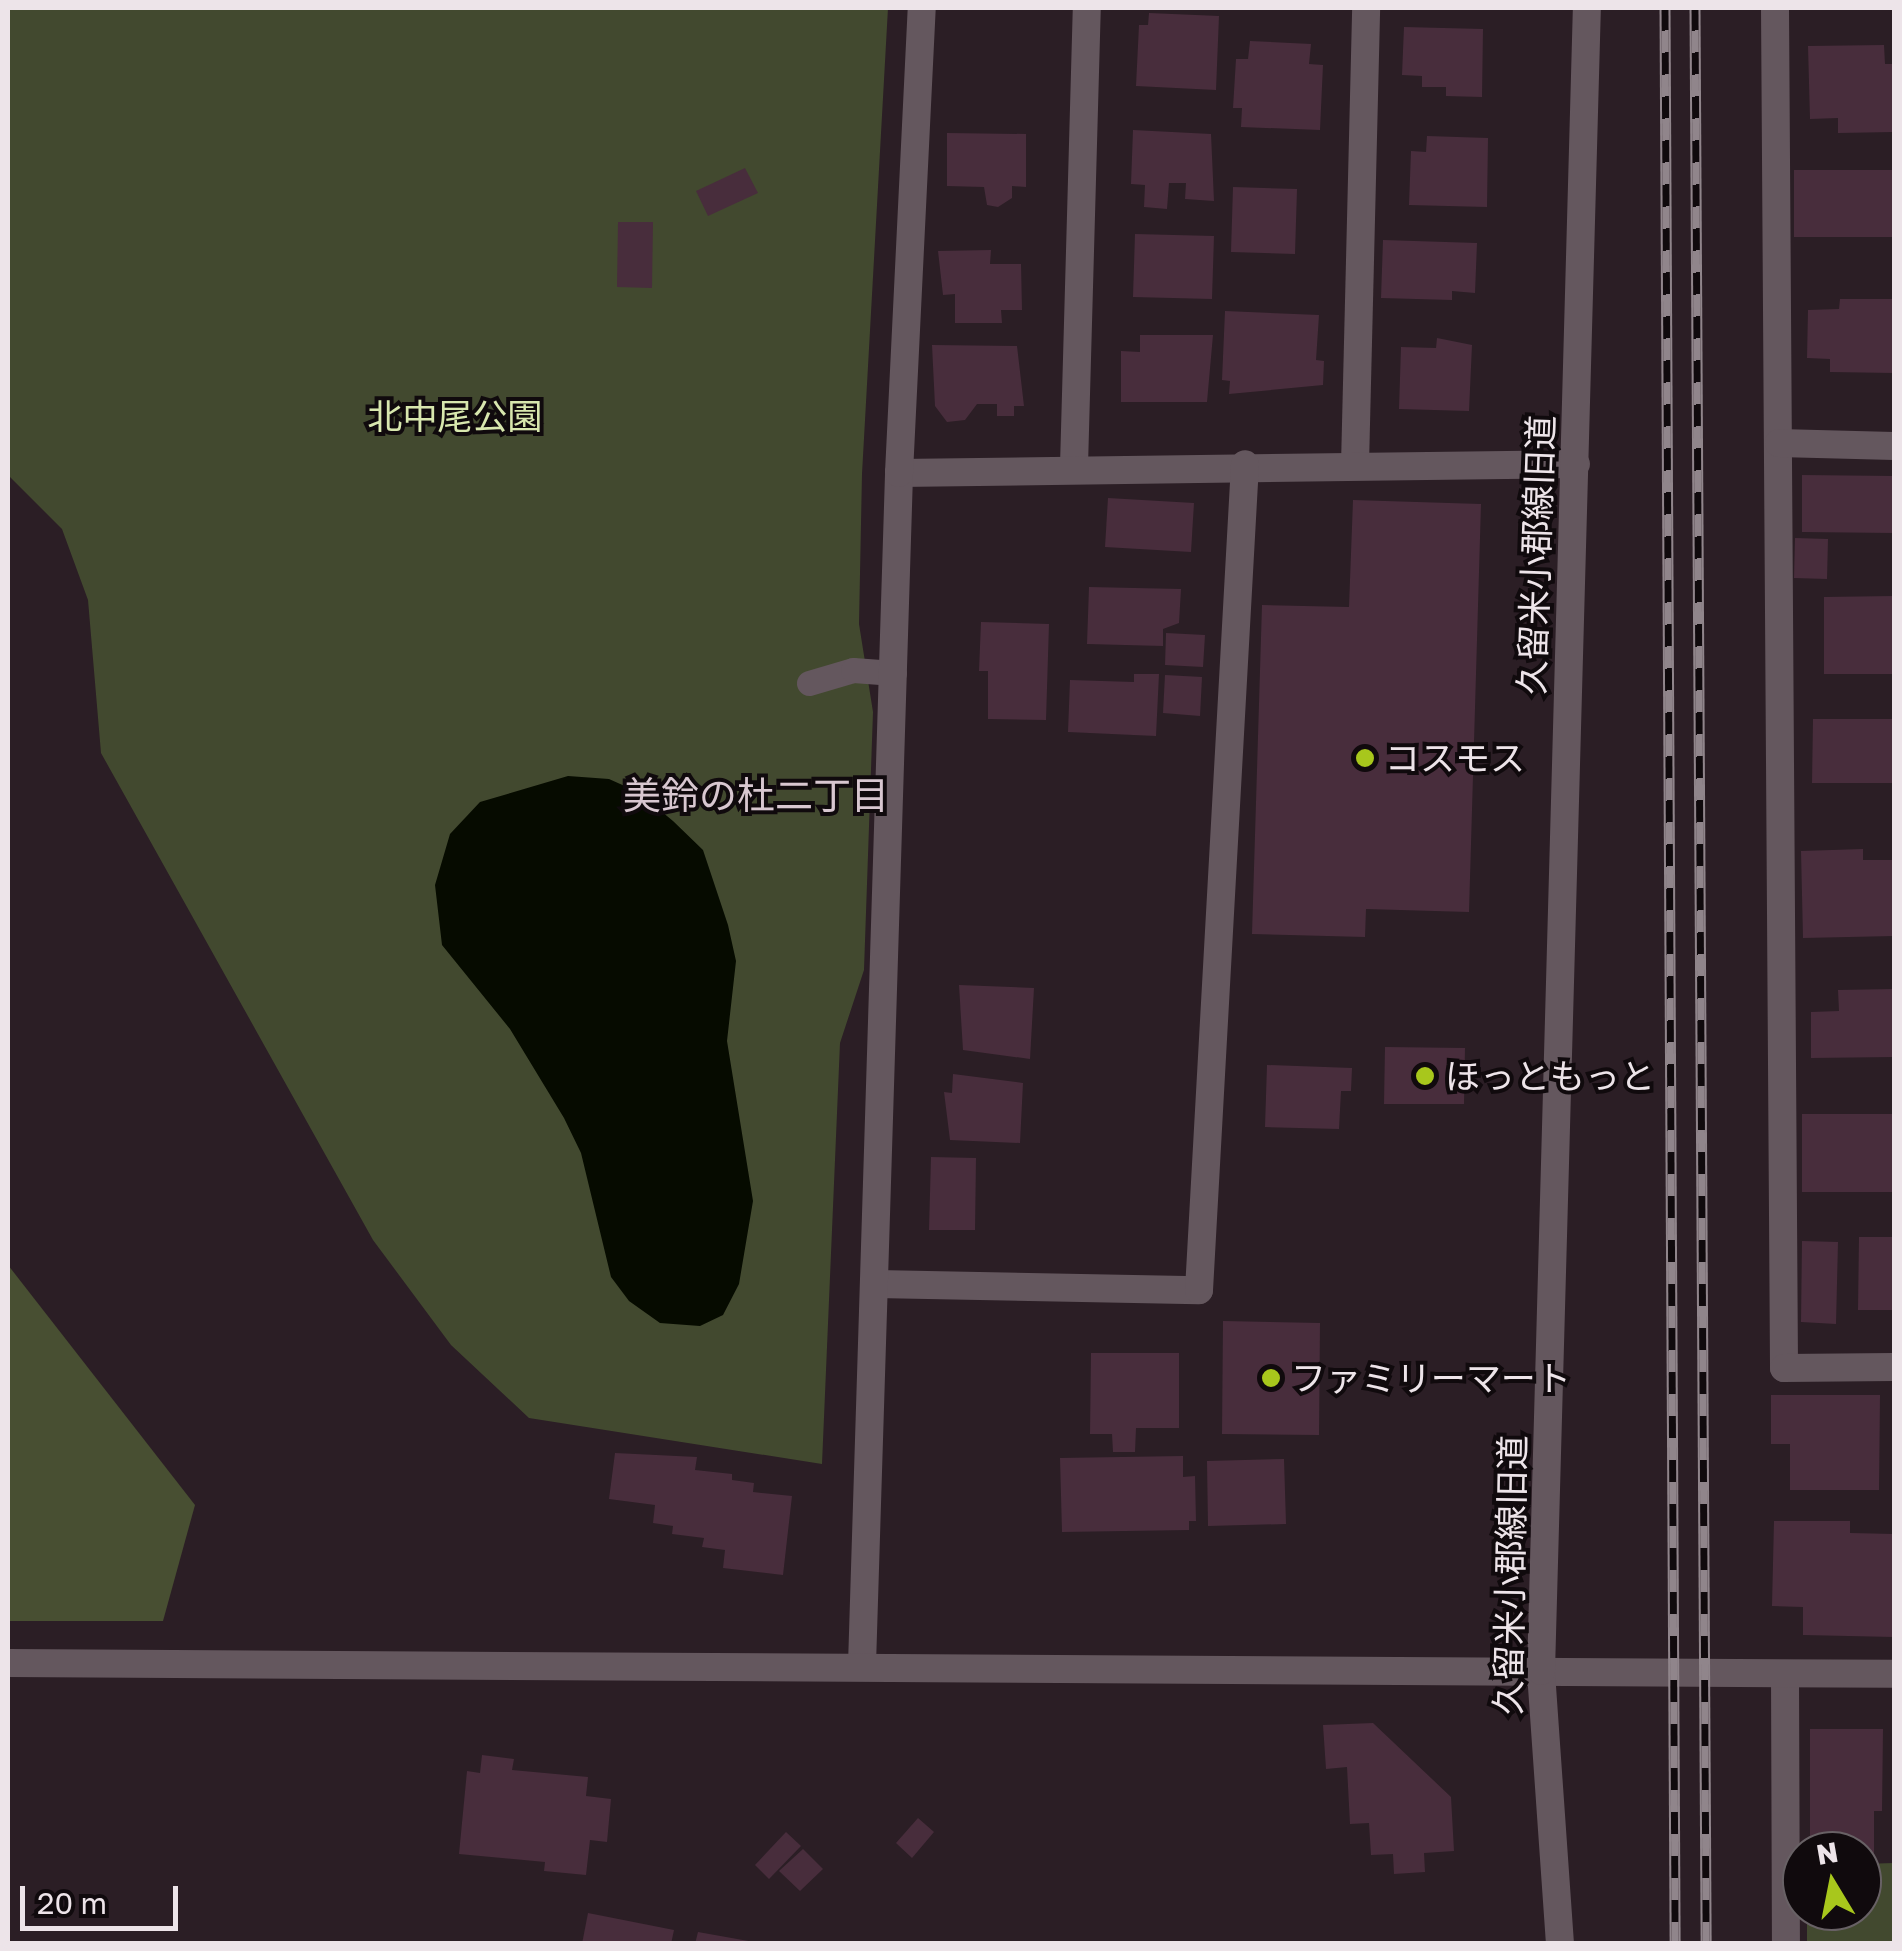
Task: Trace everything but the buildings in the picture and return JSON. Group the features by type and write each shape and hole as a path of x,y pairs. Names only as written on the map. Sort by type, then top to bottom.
{"street":[{"path":"862,1666 900,473 922,8"},
{"path":"1074,466 1087,8"},
{"path":"1355,465 1366,8"},
{"name":"久留米小郡線旧道","path":"1560,1944 1542,1671 1587,8"},
{"path":"1775,8 1784,1368 1894,1366"},
{"path":"1779,444 1894,446"},
{"path":"876,1284 1200,1290 1245,464"},
{"path":"900,473 1074,466 1576,464"},
{"path":"8,1663 1894,1674"},
{"path":"1785,1674 1786,1944"}],"lane":[{"path":"808,683 853,670 894,673"}],"green space":[{"name":"北中尾公園","path":"8,8 888,8 862,474 859,624 873,712 864,970 840,1043 822,1464 529,1418 451,1345 373,1240 101,753 88,600 62,529 8,475"},
{"path":"8,1265 195,1505 163,1621 8,1621"},
{"path":"1882,1863 1894,1863 1894,1943 1807,1943 1807,1931 1882,1931"}],"shaded area":[{"path":"568,776 609,779 638,792 673,821 703,850 728,925 736,961 727,1041 753,1201 739,1284 723,1315 700,1326 660,1323 629,1301 611,1277 581,1153 564,1118 510,1029 442,945 435,885 450,834 480,802"}],"railway":[{"path":"1665,8 1675,1944"},
{"path":"1695,8 1706,1944"}],"place":[{"name":"コスモス","path":"1365,758"},
{"name":"ほっともっと","path":"1425,1076"},
{"name":"ファミリーマート","path":"1271,1378"}],"district":[{"name":"美鈴の杜二丁目","path":"756,795"}]}
